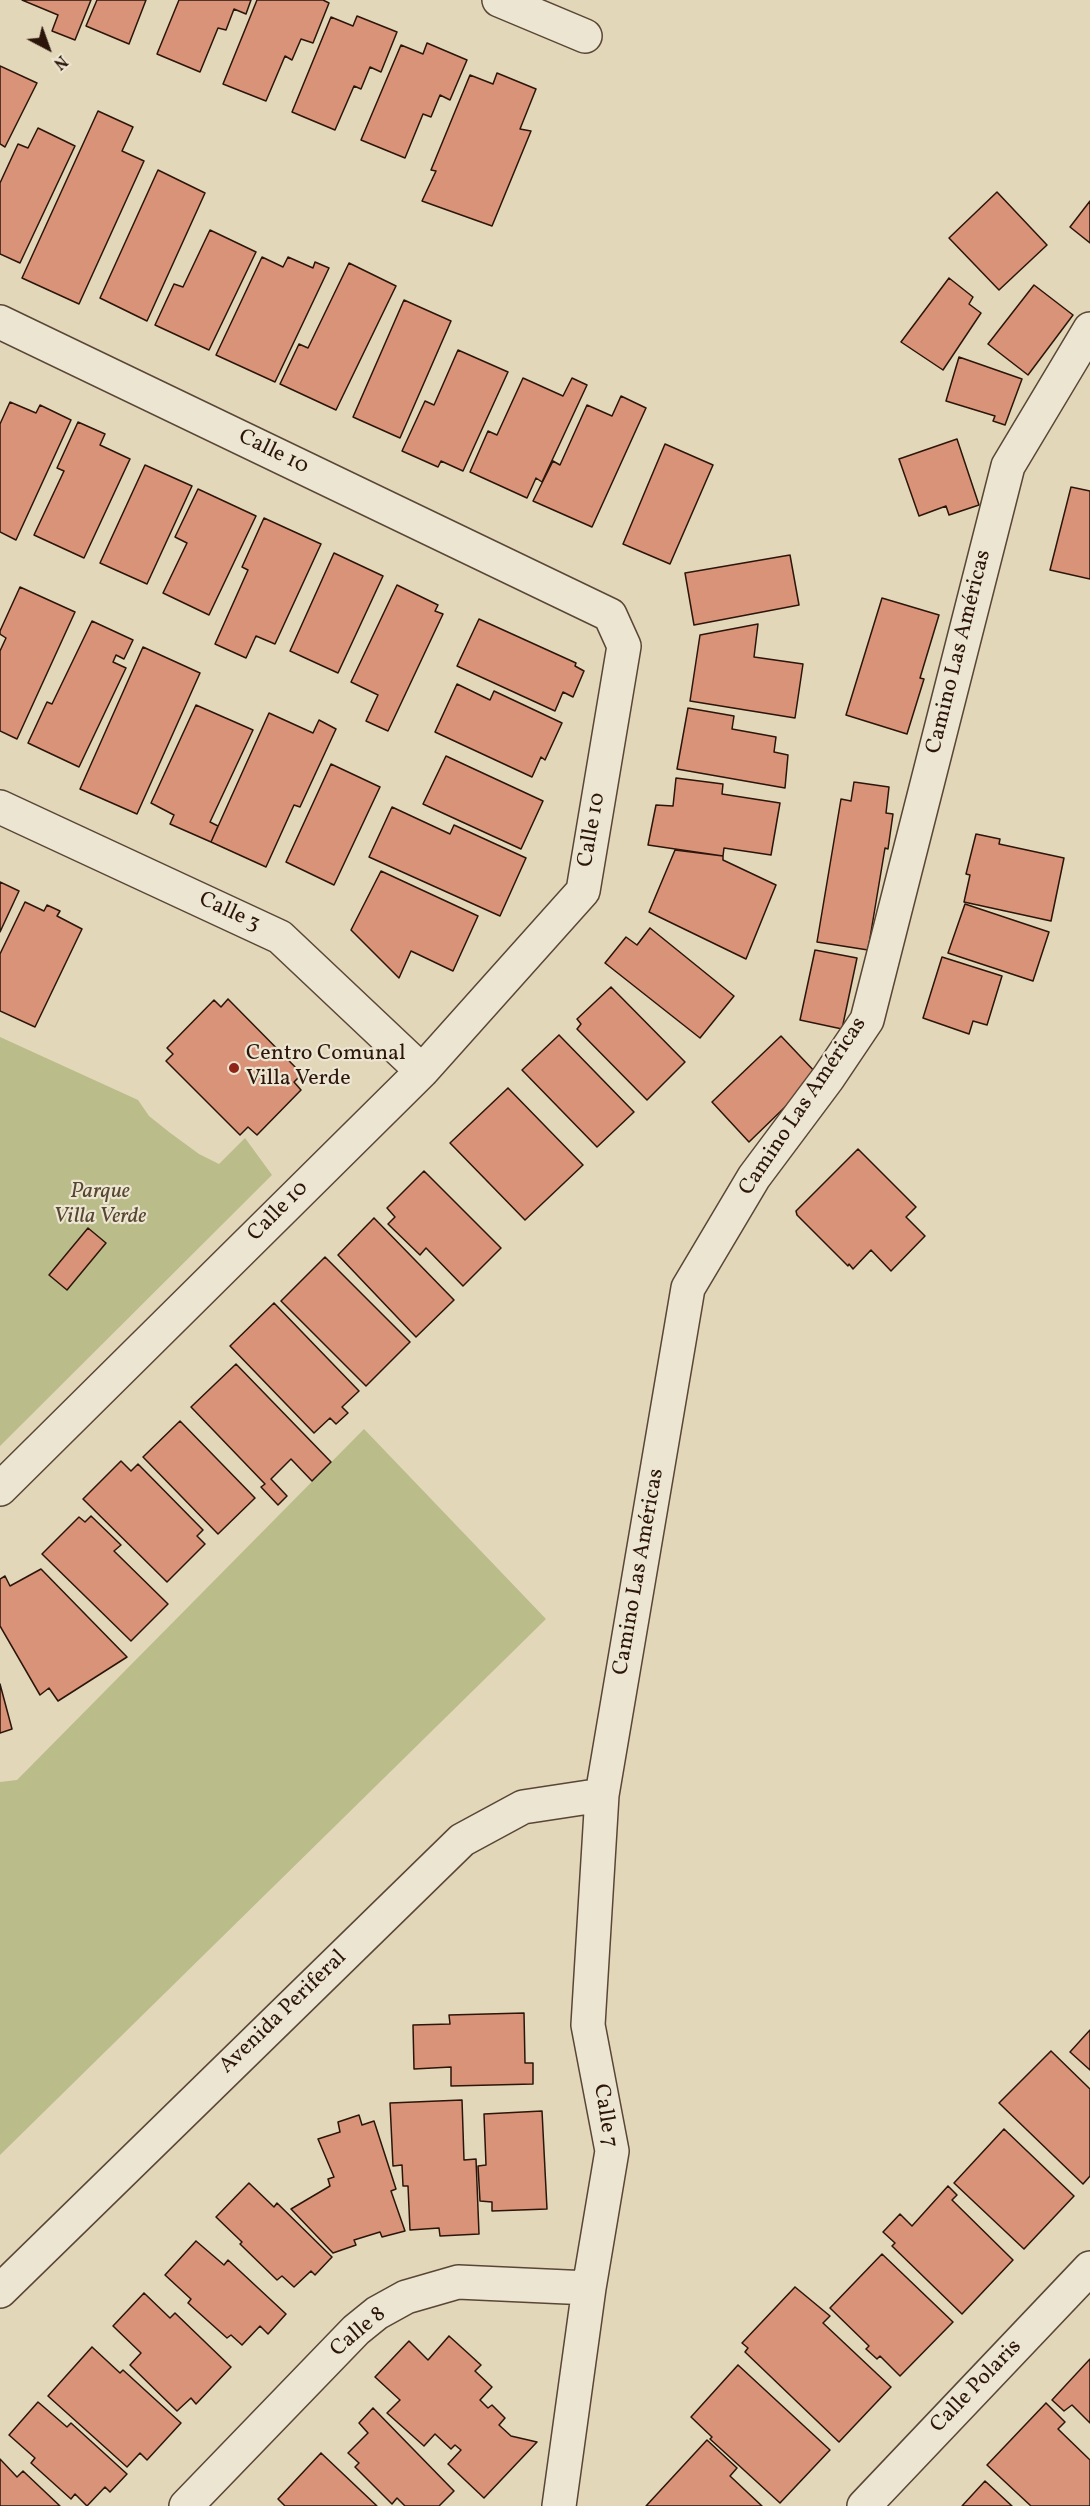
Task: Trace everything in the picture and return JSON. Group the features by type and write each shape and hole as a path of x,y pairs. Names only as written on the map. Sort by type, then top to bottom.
{"street":[{"path":"499,0 585,36"},
{"name":"Calle 10","path":"0,322 610,615 624,646 583,891 422,1071 0,1489"},
{"name":"Camino Las Américas","path":"602,1795 688,1288 754,1177 828,1078 867,1020 1008,466 1090,329"},
{"name":"Calle 3","path":"0,807 280,937 422,1071"},
{"name":"Calle 7","path":"559,2506 589,2288 612,2151 588,2025 602,1795"},
{"name":"Avenida Periferal","path":"0,2291 462,1840 523,1807 602,1795"},
{"name":"Calle Polaris","path":"864,2506 1090,2268"},
{"name":"Calle 8","path":"186,2506 356,2330 377,2313 406,2297 458,2282 589,2288"}],"green space":[{"name":"Parque Villa Verde","path":"0,1037 138,1100 149,1116 169,1132 199,1154 219,1164 245,1138 272,1175 0,1446"},
{"path":"364,1429 546,1619 0,2155 0,1782 17,1780"}],"building":[{"path":"22,0 91,0 75,40 52,31 58,15"},
{"path":"97,0 146,0 129,44 86,26"},
{"path":"179,0 251,0 246,14 234,9 226,30 218,28 200,72 157,54"},
{"path":"257,0 323,0 329,3 313,43 301,39 292,60 285,56 266,101 223,84"},
{"path":"357,16 397,32 381,72 370,67 361,89 354,86 335,130 292,112 331,17 353,26"},
{"path":"427,43 467,60 450,100 440,95 431,117 423,114 405,158 361,140 401,45 423,54"},
{"path":"0,66 37,83 5,147 0,144"},
{"path":"497,73 536,89 520,129 531,131 492,226 422,201 436,171 431,170 470,75 493,84"},
{"path":"98,111 133,127 122,151 144,161 79,304 22,278"},
{"path":"38,128 75,146 20,263 0,254 0,183 18,144 28,148"},
{"path":"158,170 205,193 147,321 100,298"},
{"path":"997,192 1047,245 999,290 949,238"},
{"path":"1090,201 1090,243 1070,227"},
{"path":"210,230 256,252 209,350 155,325 174,284 183,287"},
{"path":"262,257 283,267 288,257 313,268 315,262 329,268 275,382 216,355"},
{"path":"349,263 396,286 336,410 280,384 299,344 308,348"},
{"path":"949,278 973,297 969,304 981,313 943,370 901,342"},
{"path":"1034,285 1073,315 1028,375 988,344"},
{"path":"404,300 451,321 400,438 353,417"},
{"path":"458,350 508,372 463,471 441,461 438,467 402,451 425,401 434,405"},
{"path":"959,357 1022,379 1005,425 993,421 995,416 946,401"},
{"path":"523,378 563,396 572,378 587,385 542,482 536,478 527,498 470,472 488,431 497,435"},
{"path":"621,396 646,408 592,527 533,501 553,461 560,465 587,405 612,416"},
{"path":"10,402 36,413 40,405 71,420 16,540 0,532 0,424"},
{"path":"78,422 105,434 100,445 130,459 84,558 34,535 64,471 57,468"},
{"path":"957,439 979,505 949,515 946,506 919,516 899,459"},
{"path":"665,444 713,465 670,564 623,544"},
{"path":"145,465 192,486 147,584 100,563"},
{"path":"1071,487 1090,491 1090,579 1050,570"},
{"path":"198,489 256,516 209,615 163,593 187,543 175,537"},
{"path":"264,518 321,544 275,644 256,636 246,658 215,644 248,570 242,567"},
{"path":"334,553 383,576 338,673 290,651"},
{"path":"790,555 799,605 694,625 685,573"},
{"path":"397,585 438,605 435,611 443,614 388,731 366,721 378,695 351,682"},
{"path":"20,587 75,612 17,739 0,731 0,651 6,638 0,634 0,631"},
{"path":"882,598 939,615 920,678 924,679 907,734 846,715"},
{"path":"479,619 576,663 575,666 584,671 573,697 563,692 555,711 457,666"},
{"path":"92,621 133,640 124,659 116,655 113,662 126,668 79,767 28,743 47,702 52,704"},
{"path":"758,624 754,657 803,664 795,718 690,701 700,635"},
{"path":"143,647 200,673 137,814 80,789"},
{"path":"457,684 490,700 494,691 562,723 545,760 541,757 532,777 435,732"},
{"path":"196,705 253,730 210,822 218,826 211,842 170,824 174,815 151,803"},
{"path":"688,708 734,716 732,729 776,737 774,752 788,755 785,788 677,769"},
{"path":"269,713 313,733 319,720 336,729 300,807 294,805 266,867 211,842"},
{"path":"446,756 543,801 521,849 423,804"},
{"path":"331,764 380,787 334,885 286,862"},
{"path":"676,778 723,784 722,794 780,803 771,855 724,848 723,856 648,845 656,805 673,806"},
{"path":"854,782 889,787 886,813 893,814 868,950 817,942 841,799 851,801"},
{"path":"392,807 450,834 454,825 526,858 500,916 369,857"},
{"path":"976,834 1000,839 999,844 1064,858 1051,921 964,902 970,875 966,874"},
{"path":"675,850 723,856 723,860 776,885 746,959 649,912"},
{"path":"381,871 478,916 453,971 411,951 399,978 351,930"},
{"path":"0,882 19,891 0,932"},
{"path":"25,902 44,911 47,905 60,911 57,916 82,929 35,1027 0,1011 0,954"},
{"path":"965,904 1049,932 1033,981 948,953"},
{"path":"650,928 734,996 700,1038 605,963 626,937 637,945"},
{"path":"815,950 857,958 842,1029 800,1020"},
{"path":"942,957 1002,976 987,1025 973,1021 969,1034 923,1018"},
{"path":"611,987 685,1062 647,1100 577,1029 581,1024 577,1019"},
{"name":"Centro Comunal Villa Verde","path":"228,999 302,1074 294,1082 301,1090 257,1135 248,1127 240,1135 166,1061 173,1054 167,1048 214,1000 221,1007"},
{"path":"559,1035 634,1112 597,1147 522,1070"},
{"path":"781,1036 818,1075 749,1142 712,1102"},
{"path":"508,1088 583,1165 525,1220 450,1143"},
{"path":"858,1149 916,1207 906,1217 925,1236 891,1271 871,1250 853,1269 797,1215 796,1211"},
{"path":"424,1171 501,1248 463,1286 426,1248 420,1255 388,1224 395,1217 387,1208"},
{"path":"374,1218 454,1300 416,1337 338,1255"},
{"path":"88,1228 106,1243 67,1290 49,1275"},
{"path":"325,1257 410,1342 366,1386 281,1301"},
{"path":"274,1303 359,1391 342,1407 348,1413 336,1424 330,1418 314,1433 230,1346"},
{"path":"236,1364 331,1462 312,1481 291,1459 271,1479 287,1496 278,1505 261,1487 265,1484 191,1407"},
{"path":"180,1421 255,1498 218,1534 143,1457"},
{"path":"121,1461 131,1471 138,1464 203,1530 197,1536 205,1544 167,1582 83,1499"},
{"path":"91,1516 121,1545 114,1551 168,1604 131,1641 42,1554 79,1517 85,1522"},
{"path":"41,1569 127,1657 58,1701 49,1688 40,1695 0,1626 0,1579 5,1576 10,1586"},
{"path":"0,1684 12,1729 0,1733"},
{"path":"524,2013 525,2063 533,2063 533,2084 451,2086 451,2067 414,2069 413,2025 450,2024 449,2015"},
{"path":"1090,2030 1090,2070 1070,2052"},
{"path":"1051,2051 1090,2089 1090,2176 1083,2184 999,2103"},
{"path":"462,2100 464,2160 476,2159 479,2234 440,2236 439,2228 410,2230 408,2186 403,2186 402,2165 393,2166 390,2103"},
{"path":"542,2111 547,2209 492,2211 492,2202 480,2201 478,2166 486,2165 484,2114"},
{"path":"359,2115 362,2125 374,2121 396,2189 391,2191 405,2231 382,2237 380,2232 354,2240 356,2245 333,2253 291,2209 330,2186 328,2179 334,2177 318,2139 340,2132 338,2122"},
{"path":"1004,2129 1074,2196 1024,2249 954,2183"},
{"path":"249,2183 274,2207 277,2203 332,2257 315,2275 311,2271 294,2287 282,2276 277,2280 216,2217"},
{"path":"948,2186 957,2195 952,2200 1013,2260 962,2314 892,2246 895,2243 883,2232 900,2214 912,2226"},
{"path":"196,2241 224,2265 228,2260 286,2314 268,2334 260,2326 242,2345 231,2335 227,2338 188,2303 191,2299 165,2275"},
{"path":"882,2254 953,2322 900,2376 880,2356 877,2359 866,2349 869,2346 830,2308"},
{"path":"795,2287 830,2316 823,2323 891,2387 839,2442 745,2352 748,2348 742,2343"},
{"path":"144,2293 170,2318 175,2313 231,2367 196,2404 191,2398 177,2411 130,2365 141,2353 113,2326"},
{"path":"449,2336 481,2365 475,2371 492,2387 480,2400 488,2408 492,2405 505,2418 499,2425 511,2436 537,2442 484,2498 448,2464 461,2450 455,2445 451,2449 435,2434 424,2446 387,2413 400,2400 375,2377 409,2341 428,2360"},
{"path":"92,2347 120,2373 123,2370 181,2423 147,2460 140,2453 127,2467 48,2396"},
{"path":"1090,2359 1090,2423 1072,2405 1064,2411 1052,2400"},
{"path":"738,2365 830,2450 780,2503 710,2439 712,2437 691,2417"},
{"path":"38,2402 67,2427 71,2423 127,2474 110,2492 105,2487 87,2506 75,2494 71,2499 31,2463 35,2458 9,2435"},
{"path":"1046,2403 1065,2422 1058,2429 1090,2460 1090,2506 1031,2506 987,2465"},
{"path":"373,2408 454,2491 439,2506 405,2506 397,2498 392,2504 355,2467 359,2463 348,2453 368,2433 359,2423"},
{"path":"707,2440 737,2468 730,2476 762,2506 646,2506"},
{"path":"321,2453 377,2506 285,2506 278,2499"},
{"path":"0,2459 17,2477 23,2471 60,2506 0,2506"},
{"path":"985,2481 1012,2506 962,2506"}],"place":[{"name":"Centro Comunal Villa Verde","path":"234,1068"}]}
